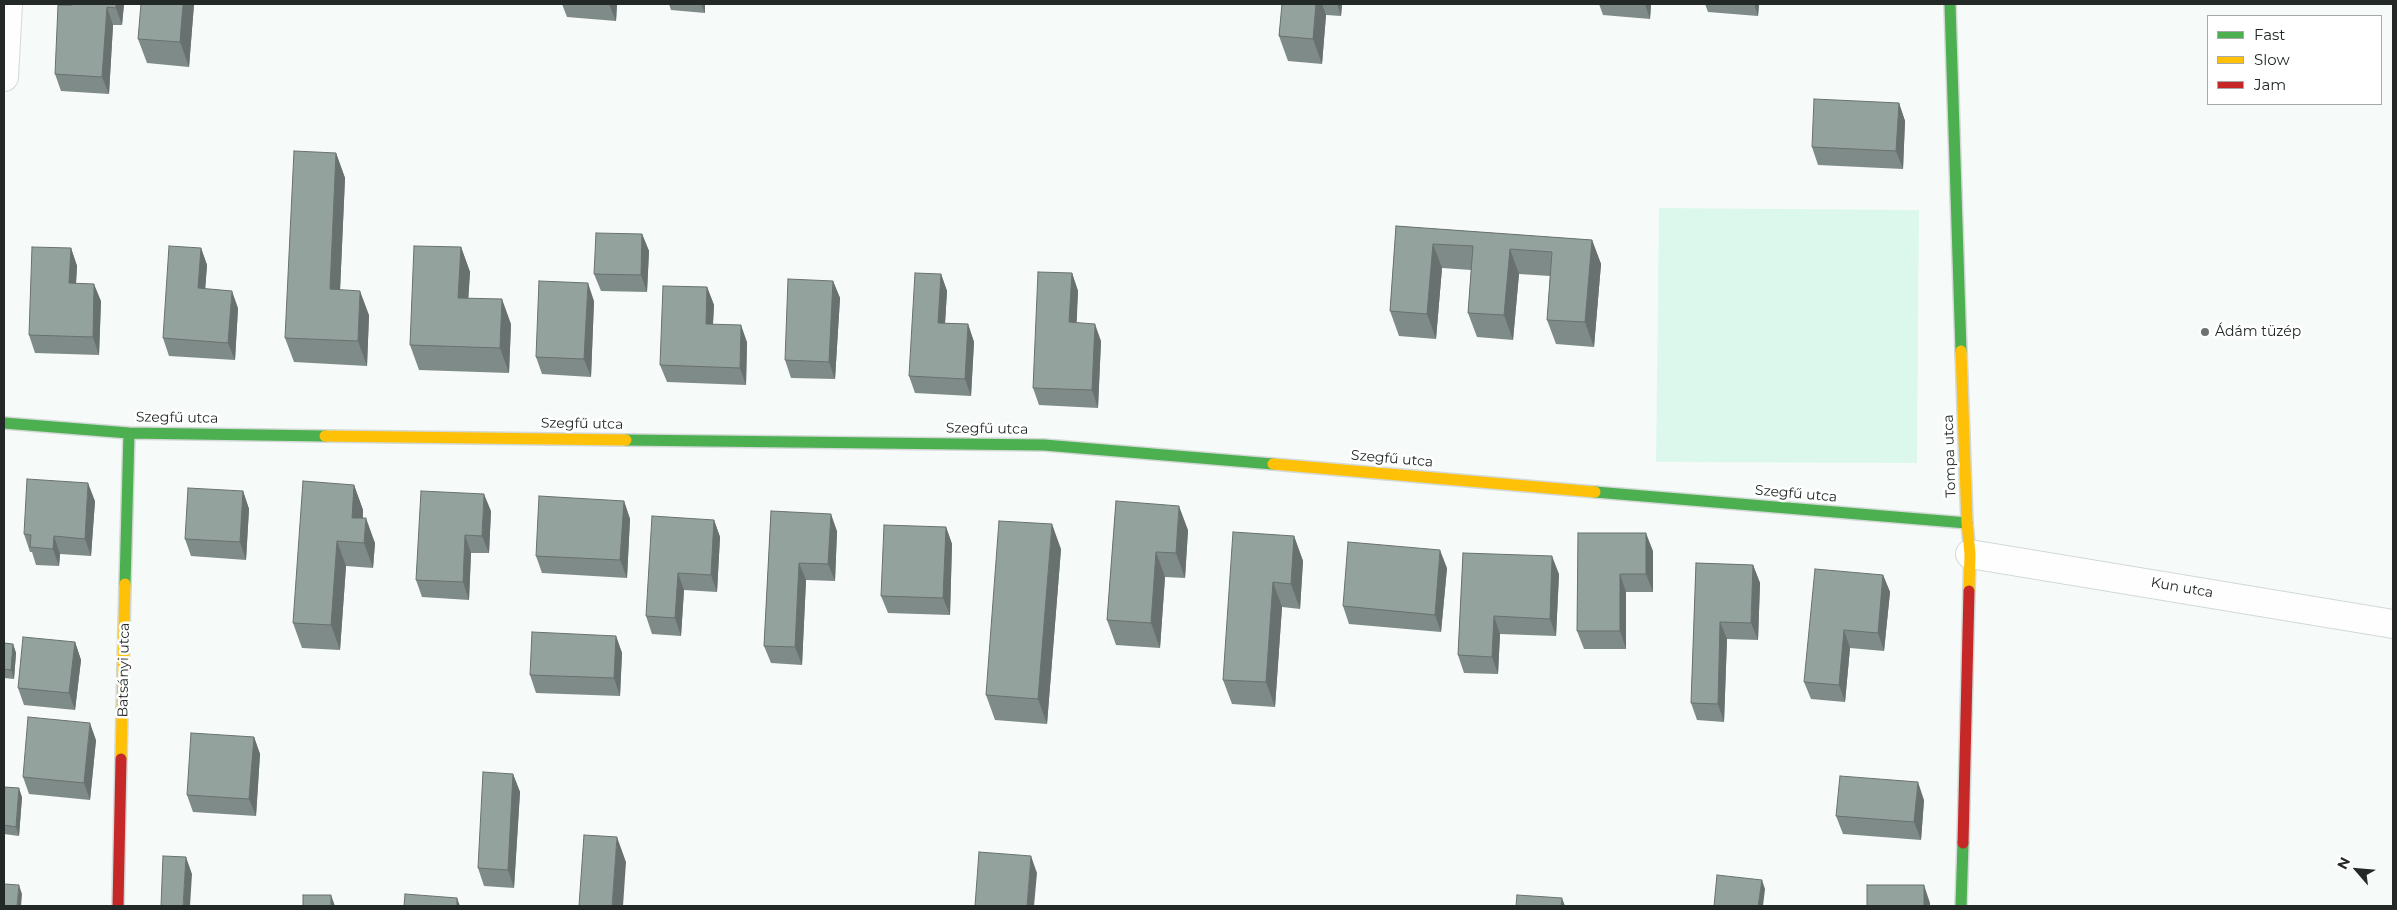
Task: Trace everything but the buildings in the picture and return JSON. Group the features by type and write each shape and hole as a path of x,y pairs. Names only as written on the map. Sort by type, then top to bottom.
{"street":[{"path":"4,77 8,4"},
{"name":"Tompa utca","path":"1950,4 1970,554 1961,906"},
{"name":"Szegfű utca","path":"4,423 129,433 1044,444 1968,523"},
{"name":"Batsányi utca","path":"118,906 129,433"},
{"name":"Kun utca","path":"1970,554 2393,624"}],"green space":[{"path":"1659,208 1919,210 1917,463 1656,462"}],"traffic: fast":[{"path":"1950,4 1961,351"},
{"path":"4,423 129,433 325,436"},
{"path":"125,584 129,433"},
{"path":"626,440 1044,445 1273,464"},
{"path":"1595,492 1967,523"},
{"path":"1961,906 1963,843"}],"traffic: slow":[{"path":"1961,351 1967,523 1970,554 1969,591"},
{"path":"325,436 626,440"},
{"path":"1273,464 1595,492"},
{"path":"121,759 125,584"}],"traffic: jam":[{"path":"1963,843 1969,591"},
{"path":"118,906 121,759"}],"place":[{"name":"Ádám tüzép","path":"2205,332"}]}
